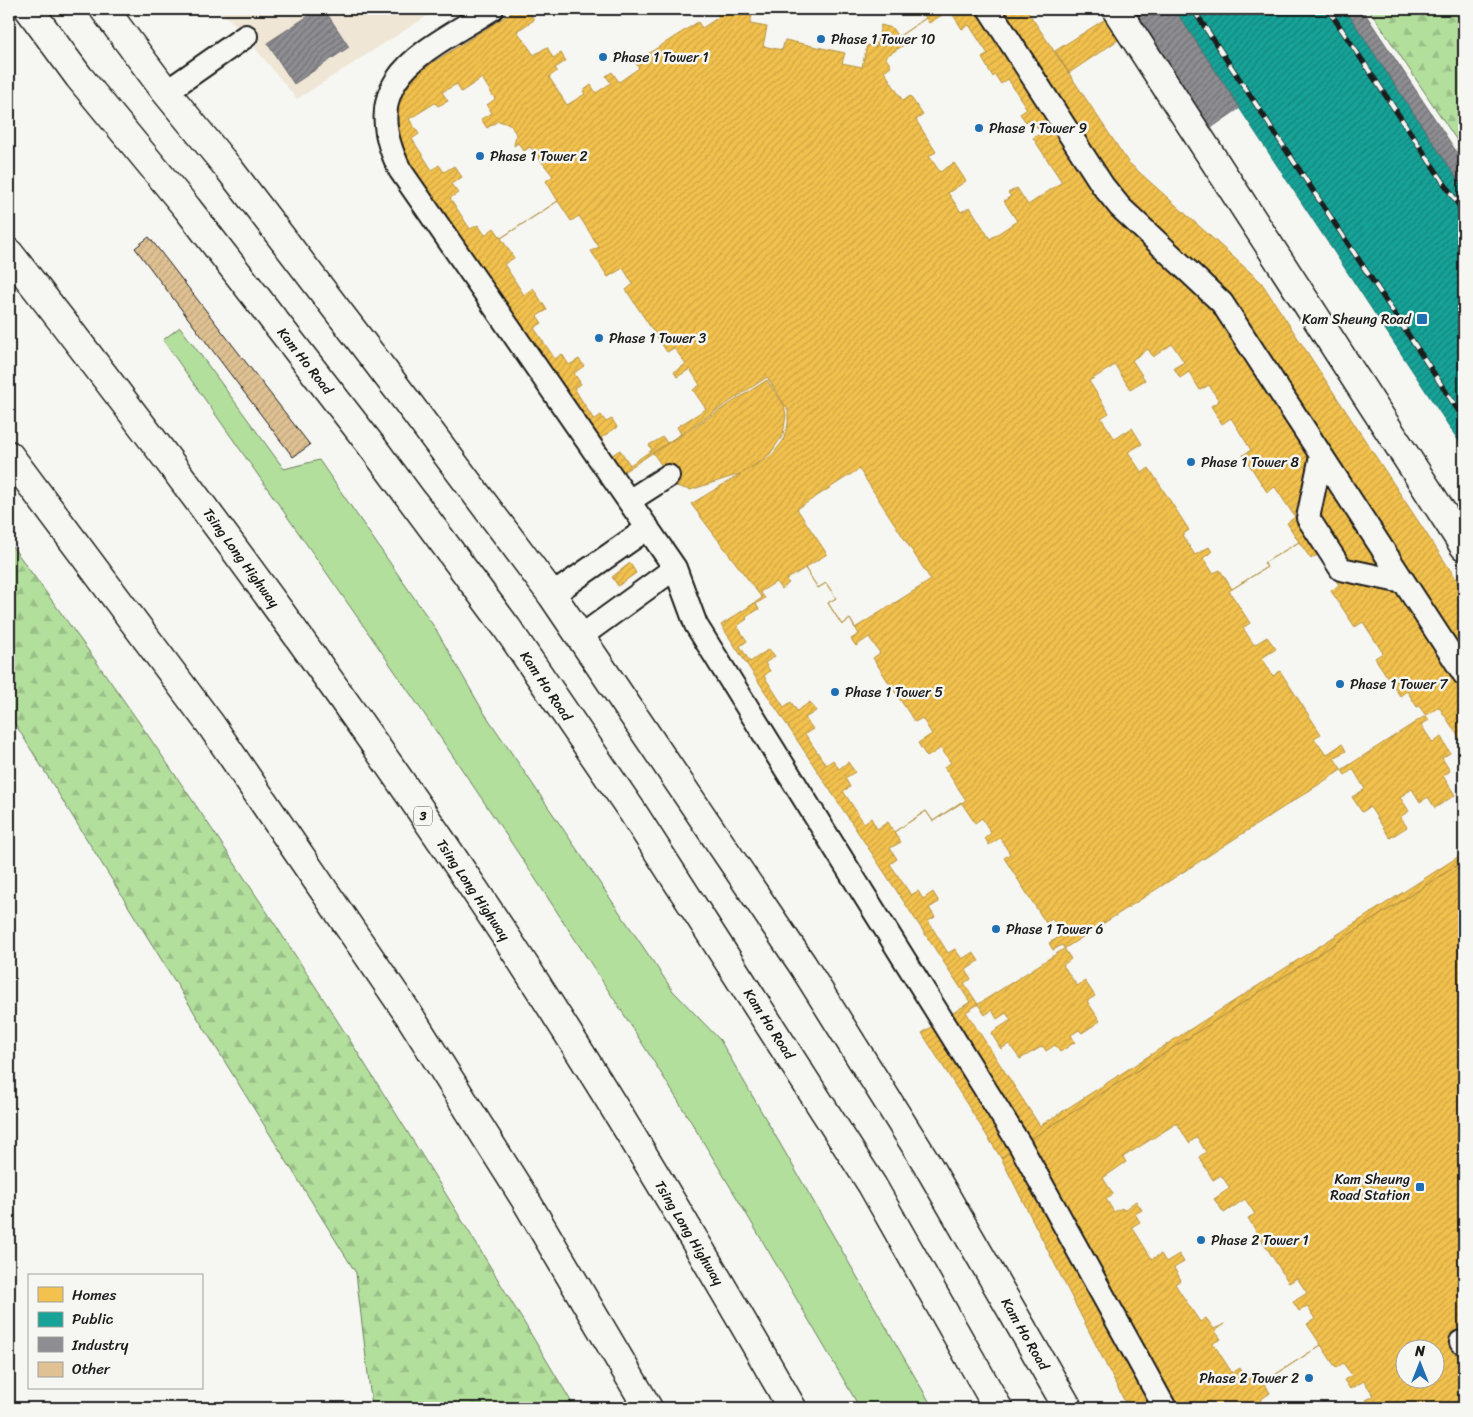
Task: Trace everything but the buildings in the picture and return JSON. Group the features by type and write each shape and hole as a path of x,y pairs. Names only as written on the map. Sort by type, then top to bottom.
{"main road":[{"name":"Kam Ho Road","path":"30,9 79,77 187,208 374,449 517,642 632,811 872,1185 998,1408"},
{"name":"Kam Ho Road","path":"104,9 166,92 230,170 552,594 807,972 926,1162 1068,1408"},
{"path":"1116,9 1464,546"},
{"name":"Tsing Long Highway","path":"9,254 141,422 317,662 508,940 628,1130 792,1408"},
{"path":"9,455 211,725 409,1015 525,1199 648,1408"}],"lane":[{"path":"492,9 406,66 393,84 386,102 384,124 389,147 400,170 675,568 696,624 1020,1145 1165,1408"},
{"path":"989,9 1103,186 1120,207 1222,303 1464,674"},
{"path":"166,92 246,36"},
{"path":"1321,456 1308,518 1341,569 1403,582"},
{"path":"629,501 668,476"},
{"path":"552,594 648,528"},
{"path":"580,637 675,568"}],"shaded area":[{"path":"217,9 438,9 297,99 236,25"}],"green space":[{"path":"1369,9 1464,9 1464,151"},
{"path":"180,327 284,469 319,460 435,628 483,711 673,991 720,1040 933,1408 860,1408 691,1122 584,953 429,721 163,340"},
{"path":"9,542 122,698 241,872 411,1138 575,1408 372,1408 356,1273 9,714"}],"railway":[{"path":"1193,9 1464,419"},
{"path":"1328,9 1464,213"}],"place":[{"name":"Phase 1 Tower 10","path":"821,39"},
{"name":"Phase 1 Tower 1","path":"603,57"},
{"name":"Phase 1 Tower 9","path":"979,128"},
{"name":"Phase 1 Tower 2","path":"480,156"},
{"name":"Kam Sheung Road","path":"1422,319"},
{"name":"Phase 1 Tower 3","path":"599,338"},
{"name":"Phase 1 Tower 8","path":"1191,462"},
{"name":"Phase 1 Tower 7","path":"1340,684"},
{"name":"Phase 1 Tower 5","path":"835,692"},
{"name":"Phase 1 Tower 6","path":"996,929"},
{"name":"Kam Sheung Road Station","path":"1420,1187"},
{"name":"Phase 2 Tower 1","path":"1201,1240"},
{"name":"Phase 2 Tower 2","path":"1309,1378"}]}
